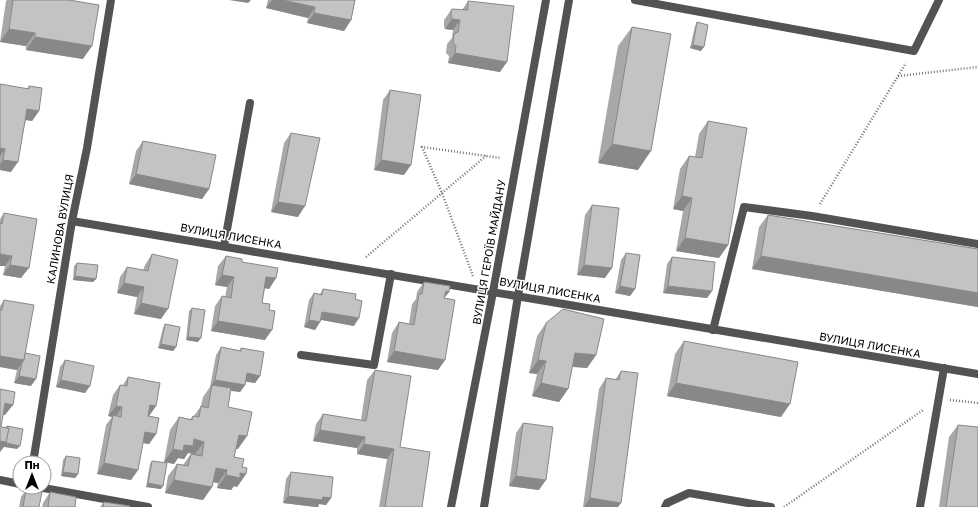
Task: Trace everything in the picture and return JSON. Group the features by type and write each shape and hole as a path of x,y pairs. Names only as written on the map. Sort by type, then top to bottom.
{"street":[{"name":"КАЛИНОВА ВУЛИЦЯ","path":"34,455 72,221 87,148 111,0"},
{"name":"ВУЛИЦЯ ГЕРОЇВ МАЙДАНУ","path":"452,507 546,0"},
{"path":"484,507 518,296 569,0"},
{"path":"634,0 914,51 938,0"},
{"path":"224,246 250,103"},
{"path":"714,330 744,207 812,216 978,244"},
{"name":"ВУЛИЦЯ ЛИСЕНКА","path":"72,221 978,374"},
{"path":"301,355 374,365 391,274"},
{"path":"920,507 944,368"},
{"path":"0,480 12,482"},
{"path":"52,490 148,507"},
{"path":"664,507 667,503 689,492 771,507"}],"path":[{"path":"812,216 914,51"},
{"path":"898,76 978,66"},
{"path":"474,276 442,193 422,147 501,158"},
{"path":"362,260 486,156"},
{"path":"784,507 939,399 978,403"}],"building":[{"path":"13,0 69,0 99,5 92,46 35,37 35,33 9,29"},
{"path":"282,0 355,0 351,20 314,13 315,7"},
{"path":"468,1 514,6 507,62 455,53 456,46 453,43 454,34 458,32 460,20 452,19 451,10 468,10"},
{"path":"697,22 708,25 704,47 693,45"},
{"path":"632,27 671,34 651,151 612,144"},
{"path":"0,84 29,89 29,86 42,88 39,111 27,109 18,162 3,160 5,149 0,148"},
{"path":"390,90 421,95 411,165 381,160"},
{"path":"708,121 747,128 728,245 685,238 692,198 682,196 689,156 702,158"},
{"path":"291,133 320,138 305,206 278,202"},
{"path":"143,141 216,155 209,189 136,174"},
{"path":"592,205 619,208 612,268 584,265"},
{"path":"4,213 37,219 29,268 10,265 12,256 0,254 0,223 2,224"},
{"path":"768,215 978,249 978,293 761,256"},
{"path":"626,253 640,255 635,289 620,286"},
{"path":"152,254 178,260 168,309 141,303 144,287 124,283 127,267 148,271"},
{"path":"226,256 242,259 242,262 278,268 276,278 266,277 262,303 270,304 269,310 275,311 272,330 218,321 222,296 231,298 234,277 222,275"},
{"path":"672,257 715,262 712,291 668,286"},
{"path":"77,263 98,265 96,279 75,276"},
{"path":"424,282 450,286 449,292 446,291 444,298 455,300 445,360 394,351 399,322 414,325 419,294 422,294"},
{"path":"323,289 356,294 355,299 362,301 359,318 322,312 320,322 309,320 314,293 322,295"},
{"path":"4,300 34,305 24,360 0,356 0,310 2,310"},
{"path":"192,308 205,310 201,338 188,337"},
{"path":"563,309 604,319 596,355 575,353 568,389 541,383 546,361 538,360 546,323"},
{"path":"165,324 180,327 176,347 161,344"},
{"path":"684,341 798,362 790,404 676,383"},
{"path":"221,347 241,351 241,348 264,352 260,376 247,373 245,385 215,380"},
{"path":"25,353 40,356 36,379 19,376"},
{"path":"65,360 94,366 90,386 61,380"},
{"path":"375,370 411,376 400,447 430,452 422,507 385,507 394,449 364,444 365,437 320,430 323,414 366,421"},
{"path":"621,371 638,373 621,503 590,498 606,378 619,380"},
{"path":"128,377 160,383 156,406 150,405 148,416 159,418 156,434 145,432 138,470 104,463 113,415 121,417 122,407 116,406 120,385 127,386"},
{"path":"212,385 231,388 228,407 252,412 247,436 239,435 234,457 244,459 242,467 247,468 246,474 240,473 240,478 226,475 227,470 216,468 212,487 174,480 177,464 188,466 191,454 202,456 204,442 194,439 193,446 184,445 183,451 173,449 179,417 192,420 193,416 199,417 201,406 208,408"},
{"path":"0,389 15,392 13,405 5,403 1,427 9,428 7,442 0,441"},
{"path":"523,423 553,427 546,480 516,476"},
{"path":"958,425 978,427 978,507 946,507"},
{"path":"7,426 23,429 20,446 6,443 9,428 6,428"},
{"path":"66,456 80,458 78,474 63,472"},
{"path":"152,461 167,463 163,486 148,483"},
{"path":"291,472 333,477 331,498 323,497 322,500 288,496"},
{"path":"52,492 76,497 75,507 48,507 50,495 52,495"},
{"path":"25,495 41,495 39,507 23,507"},
{"path":"104,502 130,506 130,507 103,507"}]}
